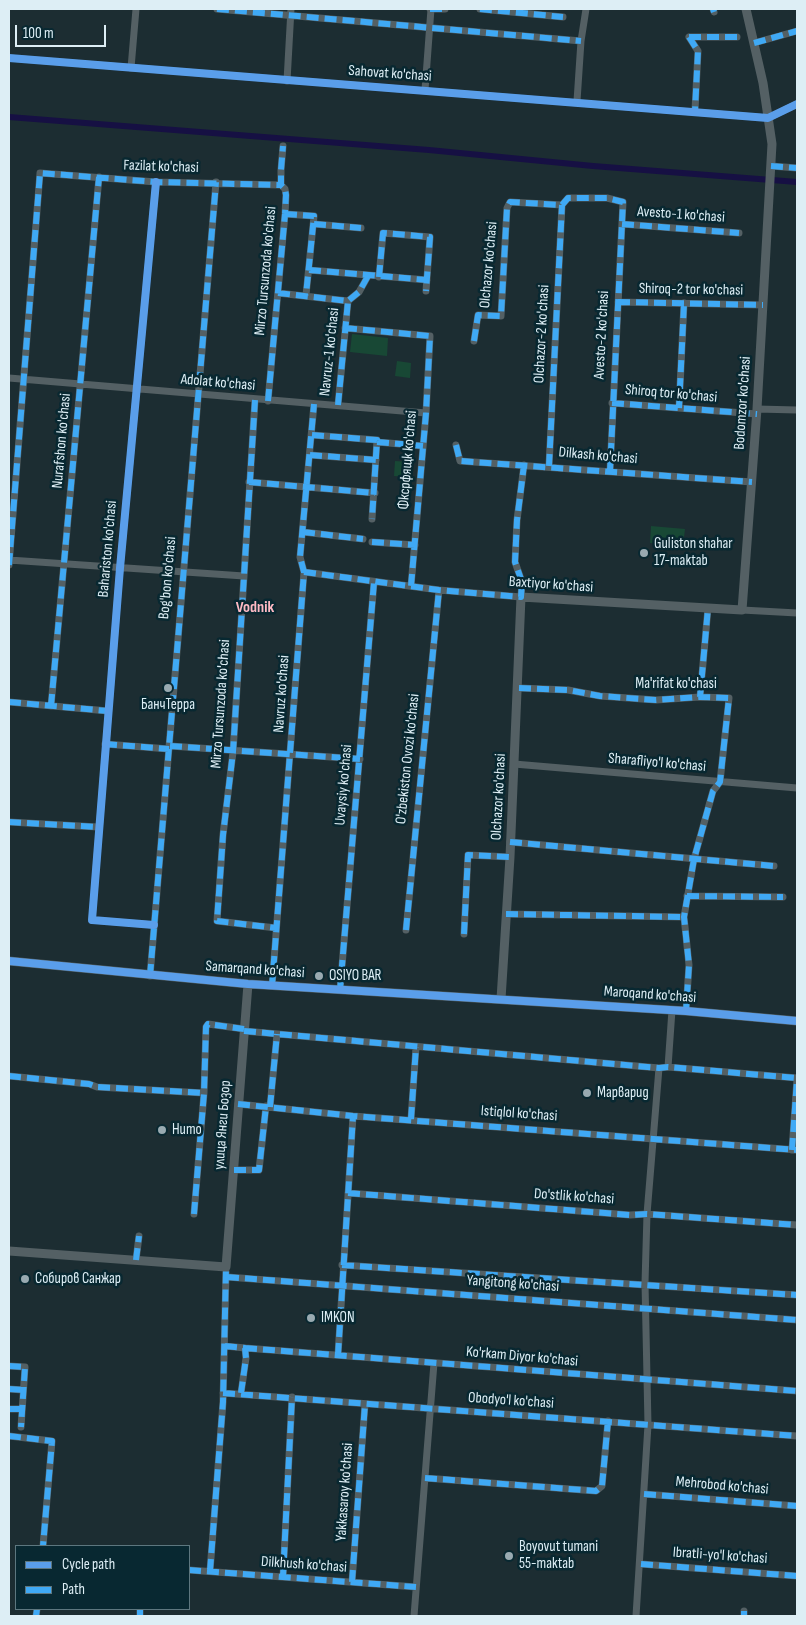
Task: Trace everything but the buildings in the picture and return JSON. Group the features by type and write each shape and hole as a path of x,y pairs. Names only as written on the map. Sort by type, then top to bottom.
{"street":[{"path":"131,68 136,9"},
{"path":"217,9 291,12 429,28 581,41"},
{"path":"425,90 430,9 445,9"},
{"path":"480,9 563,17"},
{"path":"577,101 581,41 586,9"},
{"path":"746,9 768,118 771,170 797,168"},
{"path":"287,81 291,12"},
{"path":"754,43 797,31"},
{"path":"695,110 698,51 689,37 737,37"},
{"name":"Sahovat ko'chasi","path":"9,58 287,81 695,110 768,118"},
{"path":"768,118 797,104"},
{"name":"Mirzo Tursunzoda ko'chasi","path":"268,401 285,214 286,195 285,189 281,185 283,146"},
{"name":"Bodomzor ko'chasi","path":"742,610 757,412 771,170"},
{"name":"Fazilat ko'chasi","path":"24,379 40,172 156,182 281,185"},
{"name":"Nurafshon ko'chasi","path":"51,706 99,177"},
{"name":"Bahariston ko'chasi","path":"154,925 92,920 120,568 156,182"},
{"name":"Bog'bon ko'chasi","path":"150,976 170,748 172,690 216,182"},
{"name":"Avesto-2 ko'chasi","path":"562,204 568,198 608,198 623,202 610,470"},
{"name":"Olchazor ko'chasi","path":"474,340 478,315 501,316 507,208 510,202 562,204"},
{"name":"Olchazor-2 ko'chasi","path":"549,466 562,204"},
{"path":"285,214 314,216 306,295"},
{"path":"314,224 361,228"},
{"name":"Avesto-1 ko'chasi","path":"622,224 739,233"},
{"path":"379,277 382,233 430,237 426,291"},
{"path":"309,270 427,280"},
{"path":"278,293 348,301 359,292 368,276"},
{"name":"Navruz-1 ko'chasi","path":"338,405 348,301"},
{"name":"Shiroq-2 tor ko'chasi","path":"618,302 763,305"},
{"path":"679,408 684,303"},
{"name":"Фксрфящк ko'chasi","path":"345,328 430,336 426,414 411,586"},
{"name":"Adolat ko'chasi","path":"9,378 426,414"},
{"path":"9,565 24,379"},
{"name":"Mirzo Tursunzoda ko'chasi","path":"256,400 249,482 233,752 223,835 217,921 276,928"},
{"name":"Shiroq tor ko'chasi","path":"612,403 757,412 797,410"},
{"name":"Navruz ko'chasi","path":"272,986 304,572 300,557 308,487 314,404"},
{"path":"312,435 423,446"},
{"path":"372,519 377,441"},
{"name":"Dilkash ko'chasi","path":"456,445 460,461 610,470 752,482"},
{"path":"310,455 376,460"},
{"path":"521,597 522,582 515,562 517,520 524,465"},
{"path":"249,482 375,493"},
{"path":"303,532 363,539"},
{"path":"372,542 415,545"},
{"path":"9,560 244,576"},
{"name":"Baxtiyor ko'chasi","path":"304,572 439,590 521,597 797,612"},
{"name":"Uvaysiy ko'chasi","path":"340,990 374,582"},
{"name":"O'zbekiston Ovozi ko'chasi","path":"406,930 439,590"},
{"name":"Olchazor ko'chasi","path":"501,999 510,857 521,597"},
{"path":"700,697 708,608"},
{"name":"Ma'rifat ko'chasi","path":"518,688 568,690 600,696 656,700 700,697 729,698 720,782 713,790 694,859 687,896 684,918 689,965 686,1011"},
{"path":"9,702 108,712"},
{"path":"105,744 360,759"},
{"name":"Sharafliyo'l ko'chasi","path":"514,764 797,788"},
{"path":"9,822 98,827"},
{"path":"510,842 774,866"},
{"path":"464,934 468,855 510,857"},
{"path":"687,896 783,897"},
{"path":"506,914 684,918"},
{"name":"Samarqand ko'chasi","path":"9,961 150,976 272,986 501,999"},
{"name":"улица Янги Бозор","path":"226,1272 248,984"},
{"name":"Maroqand ko'chasi","path":"501,999 797,1020"},
{"path":"668,1067 672,1010"},
{"path":"194,1214 204,1093 206,1027 208,1024 277,1034 416,1047 797,1079 795,1150"},
{"path":"234,1170 259,1170 261,1166 277,1034"},
{"path":"411,1119 416,1047"},
{"path":"636,1616 641,1564 648,1425 645,1308 647,1214 660,1068"},
{"path":"9,1076 89,1084 97,1087 204,1093"},
{"name":"Istiqlol ko'chasi","path":"238,1104 353,1116 795,1150"},
{"path":"338,1355 342,1265 353,1116"},
{"name":"Do'stlik ko'chasi","path":"348,1193 630,1215 647,1214 797,1225"},
{"path":"136,1260 139,1236"},
{"path":"9,1251 136,1260 226,1272 223,1393 210,1571"},
{"name":"Yangitong ko'chasi","path":"342,1265 638,1286 645,1283 797,1295"},
{"name":"Yangitong ko'chasi","path":"226,1272 341,1285 797,1320"},
{"name":"Ko'rkam Diyor ko'chasi","path":"224,1346 797,1391"},
{"path":"241,1393 246,1358 245,1348"},
{"path":"414,1616 434,1363"},
{"path":"9,1366 25,1367 21,1426"},
{"path":"9,1389 23,1390"},
{"name":"Obodyo'l ko'chasi","path":"223,1393 797,1436"},
{"path":"283,1577 292,1397"},
{"name":"Yakkasaroy ko'chasi","path":"352,1582 365,1404"},
{"path":"9,1408 22,1409"},
{"path":"425,1478 596,1491 602,1486 608,1422"},
{"path":"9,1436 52,1441 43,1545"},
{"name":"Mehrobod ko'chasi","path":"644,1494 797,1506"},
{"name":"Ibratli-yo'l ko'chasi","path":"641,1564 797,1576"},
{"name":"Dilkhush ko'chasi","path":"190,1570 416,1587"}],"green space":[{"path":"352,334 388,338 387,356 350,352"},
{"path":"397,361 411,363 410,378 395,376"},
{"path":"395,461 410,462 408,477 394,476"},
{"path":"651,526 685,529 683,546 650,543"}],"waterway":[{"path":"9,117 429,150 593,166 797,182"}],"marked path":[{"path":"217,9 581,41"},
{"path":"430,9 445,9"},
{"path":"480,9 563,17"},
{"path":"754,43 797,31"},
{"path":"689,37 698,51 695,110"},
{"path":"689,37 737,37"},
{"path":"268,401 285,214 286,195 285,189 281,185 283,146"},
{"path":"771,166 797,168"},
{"path":"9,565 40,173 156,182 281,185"},
{"path":"51,706 99,177"},
{"path":"150,976 216,182"},
{"path":"562,205 568,198 607,198 623,202 610,471"},
{"path":"474,341 478,315 501,316 507,208 510,202 562,205"},
{"path":"549,466 562,205"},
{"path":"285,214 314,216 306,295"},
{"path":"314,224 361,228"},
{"path":"622,224 739,233"},
{"path":"379,277 383,233 430,237 426,291"},
{"path":"309,270 427,280"},
{"path":"278,293 348,301 359,292 368,276"},
{"path":"338,405 348,301"},
{"path":"618,302 763,305"},
{"path":"679,408 684,303"},
{"path":"345,328 430,336 426,413 411,586"},
{"path":"255,400 233,752 223,835 217,921 276,928"},
{"path":"612,403 757,414"},
{"path":"272,986 304,572 300,557 314,404"},
{"path":"312,435 377,440 372,519"},
{"path":"377,442 423,446"},
{"path":"456,445 460,461 752,482"},
{"path":"310,455 376,460"},
{"path":"304,572 439,590 521,597 522,582 515,562 517,520 524,465"},
{"path":"249,482 375,493"},
{"path":"303,532 363,539"},
{"path":"372,542 415,545"},
{"path":"340,990 374,582"},
{"path":"406,930 439,590"},
{"path":"700,697 708,608"},
{"path":"519,688 568,690 600,696 656,700 700,697 729,698 720,782 713,791 694,859 684,917 689,965 686,1011"},
{"path":"9,702 108,711"},
{"path":"105,744 169,749"},
{"path":"170,746 360,759"},
{"path":"9,822 98,827"},
{"path":"510,842 774,866"},
{"path":"464,934 468,855 510,857"},
{"path":"687,896 783,897"},
{"path":"506,914 684,917"},
{"path":"194,1214 204,1093 206,1027 208,1024 244,1029"},
{"path":"244,1031 659,1068 668,1067 797,1078"},
{"path":"270,1107 277,1034"},
{"path":"411,1119 416,1047"},
{"path":"9,1076 89,1084 97,1087 204,1093"},
{"path":"792,1150 797,1079"},
{"path":"238,1104 353,1116 797,1150"},
{"path":"234,1170 259,1170 266,1106"},
{"path":"338,1355 353,1116"},
{"path":"348,1193 630,1215 647,1214 797,1225"},
{"path":"136,1260 139,1236"},
{"path":"342,1265 797,1295"},
{"path":"210,1571 223,1402 226,1267"},
{"path":"227,1277 797,1320"},
{"path":"225,1346 245,1348 246,1358 241,1393"},
{"path":"245,1348 797,1391"},
{"path":"9,1366 25,1367 21,1427"},
{"path":"9,1389 23,1390"},
{"path":"223,1393 797,1436"},
{"path":"283,1577 292,1397"},
{"path":"352,1582 365,1404"},
{"path":"9,1409 22,1409"},
{"path":"425,1478 596,1491 602,1486 608,1421"},
{"path":"9,1436 52,1441 43,1545"},
{"path":"644,1494 797,1506"},
{"path":"641,1564 797,1576"},
{"path":"190,1570 416,1587"},
{"path":"36,1616 37,1610"},
{"path":"140,1610 140,1616"},
{"path":"744,1611 744,1616"}],"cycle path":[{"path":"9,58 768,118 797,104"},
{"path":"154,925 92,920 120,568 156,182"},
{"path":"9,961 248,984 686,1011 797,1021"}],"place":[{"name":"Guliston shahar 17-maktab","path":"644,553"},
{"name":"БанчТерра","path":"168,688"},
{"name":"OSIYO BAR","path":"319,976"},
{"name":"Марварид","path":"587,1093"},
{"name":"Humo","path":"162,1130"},
{"name":"Собиров Санжар","path":"25,1279"},
{"name":"IMKON","path":"311,1318"},
{"name":"Boyovut tumani 55-maktab","path":"509,1556"}],"district":[{"name":"Vodnik","path":"255,608"}]}
